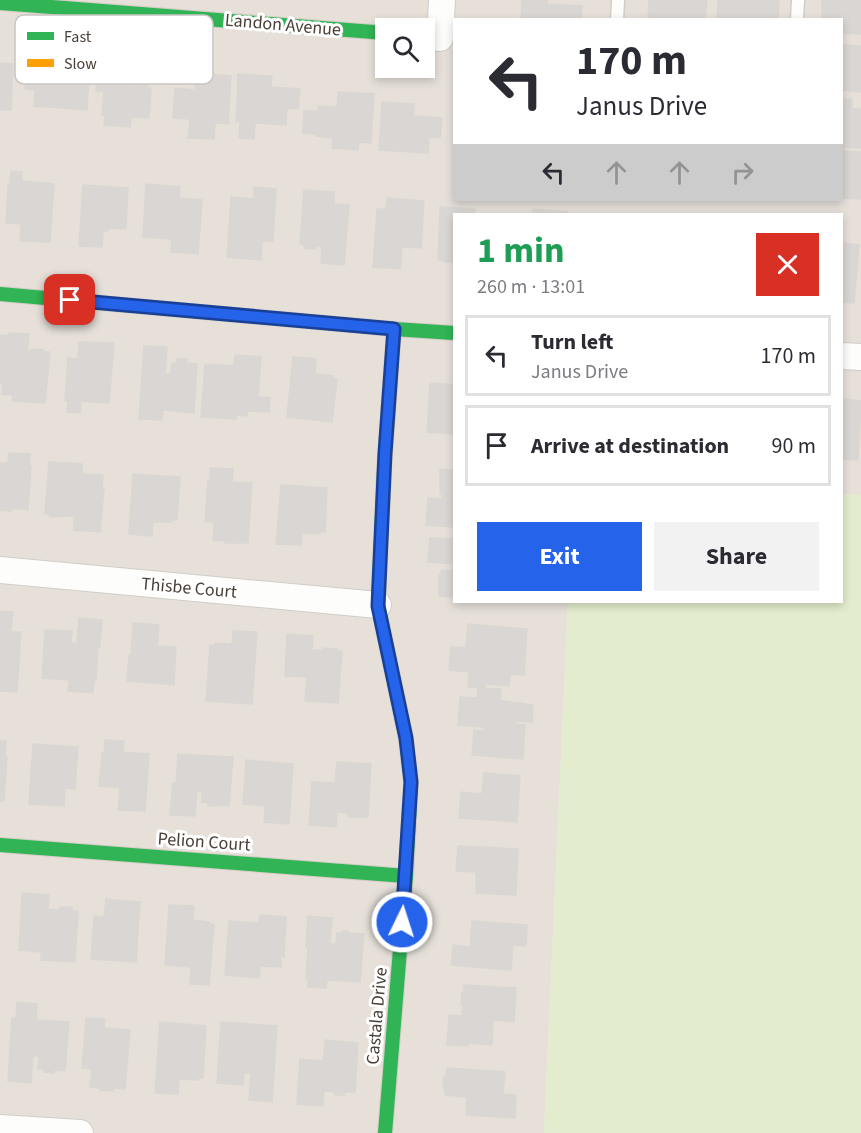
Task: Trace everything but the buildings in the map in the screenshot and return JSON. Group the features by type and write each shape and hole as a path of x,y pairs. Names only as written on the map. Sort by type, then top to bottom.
{"street":[{"path":"435,26 442,0"},
{"name":"Landon Avenue","path":"0,3 160,7 375,32"},
{"path":"0,294 453,333"},
{"name":"Castala Drive","path":"385,1133 406,876 411,782 408,749 378,606 385,453 394,329"},
{"path":"843,356 861,357"},
{"name":"Thisbe Court","path":"0,570 378,606"},
{"name":"Pelion Court","path":"0,845 406,876"},
{"path":"0,1128 80,1133"}],"lane":[{"path":"617,18 618,0"},
{"path":"797,18 798,0"}],"shaded area":[{"path":"0,0 861,0 861,495 843,494 843,213 453,213 453,603 568,603 544,1133 0,1133"}],"green space":[{"path":"843,494 861,495 861,1133 544,1133 568,603 843,603"}],"traffic: fast":[{"path":"0,3 154,15"},
{"path":"213,20 375,32"},
{"path":"0,294 453,333"},
{"path":"384,470 378,605 406,739 411,782 406,876 385,1133"},
{"path":"0,845 406,876"}],"traffic: slow":[{"path":"384,470 394,329"}],"route":[{"path":"70,300 394,329 385,453 378,606 406,738 411,782 402,922"}]}
